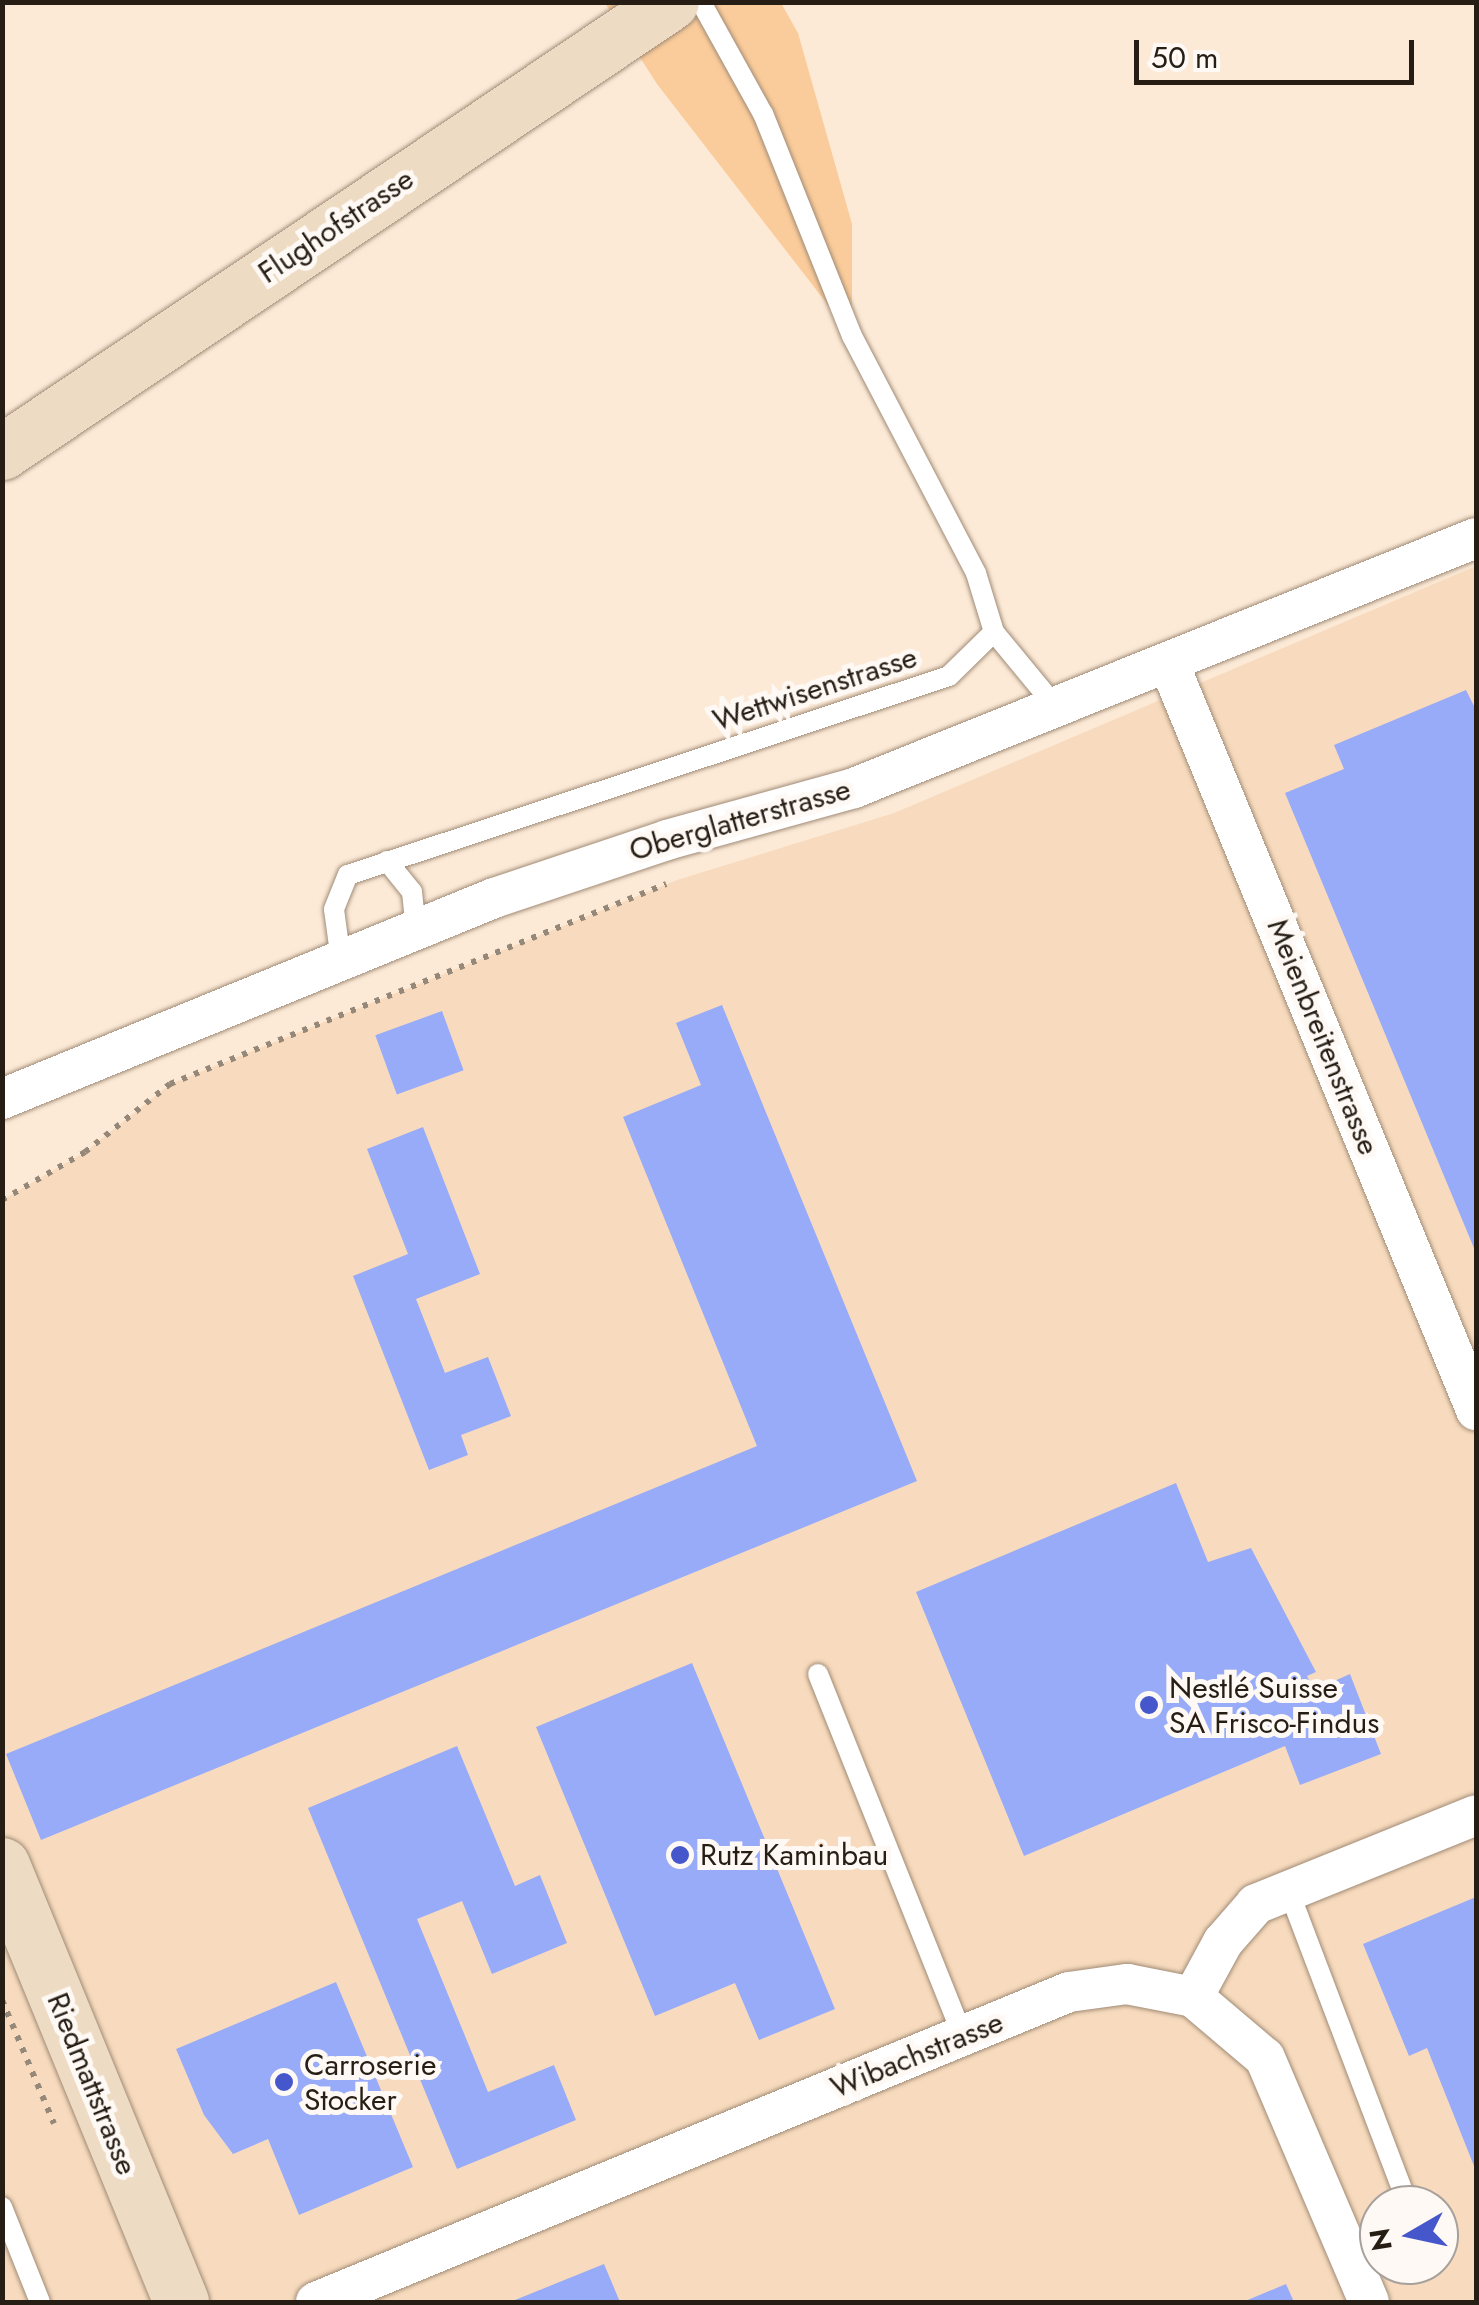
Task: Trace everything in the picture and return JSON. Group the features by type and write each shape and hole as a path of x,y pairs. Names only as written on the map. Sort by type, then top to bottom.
{"main road":[{"name":"Flughofstrasse","path":"2,452 671,2"},
{"name":"Riedmattstrasse","path":"2,1865 182,2302"}],"street":[{"name":"Oberglatterstrasse","path":"2,1099 416,931 667,840 854,788 1476,538"},
{"name":"Meienbreitenstrasse","path":"1170,664 1476,1410"},
{"path":"1193,1997 1223,1942 1256,1904 1476,1816"},
{"name":"Wibachstrasse","path":"316,2302 1070,1992 1127,1984 1193,1997 1265,2058 1369,2302"}],"lane":[{"path":"701,2 763,114 852,336 976,573 994,632 1054,706"},
{"name":"Wettwisenstrasse","path":"341,961 334,910 348,875 949,676 994,632"},
{"path":"387,860 412,892 416,931"},
{"path":"818,1674 962,2036"},
{"path":"1288,1889 1400,2185"},
{"path":"2,2207 40,2302"}],"path":[{"path":"2,1200 84,1152 170,1084 677,880"}],"shaded area":[{"path":"605,3 781,3 798,33 852,224 852,336 657,84"},
{"path":"1476,566 1476,2302 3,2302 2,1200 85,1152 170,1084 677,880 894,813"}],"building":[{"path":"1466,690 1476,710 1476,1253 1285,793 1344,769 1334,745"},
{"path":"722,1005 917,1481 41,1840 6,1754 757,1446 623,1117 701,1085 676,1023"},
{"path":"442,1011 464,1070 397,1094 375,1035"},
{"path":"423,1127 480,1274 416,1299 445,1373 488,1357 511,1416 461,1435 468,1455 429,1470 353,1276 408,1254 367,1149"},
{"path":"1176,1483 1208,1562 1251,1548 1316,1672 1307,1676 1314,1690 1350,1674 1381,1754 1300,1785 1285,1746 1024,1856 916,1592"},
{"name":"Rutz Kaminbau","path":"692,1663 835,2009 759,2040 735,1983 655,2016 536,1727"},
{"path":"457,1746 515,1886 540,1875 567,1943 492,1974 462,1901 417,1919 488,2092 554,2065 576,2120 457,2169 308,1808"},
{"path":"1476,1897 1476,2171 1427,2048 1409,2056 1363,1944"},
{"name":"Carroserie Stocker","path":"336,1982 413,2167 299,2215 268,2139 233,2154 204,2115 176,2049"},
{"path":"604,2264 620,2302 510,2302"},
{"path":"1286,2284 1294,2302 1243,2302"}],"place":[{"name":"Nestlé Suisse SA Frisco-Findus","path":"1149,1705"},
{"name":"Rutz Kaminbau","path":"680,1855"},
{"name":"Carroserie Stocker","path":"284,2082"}]}
